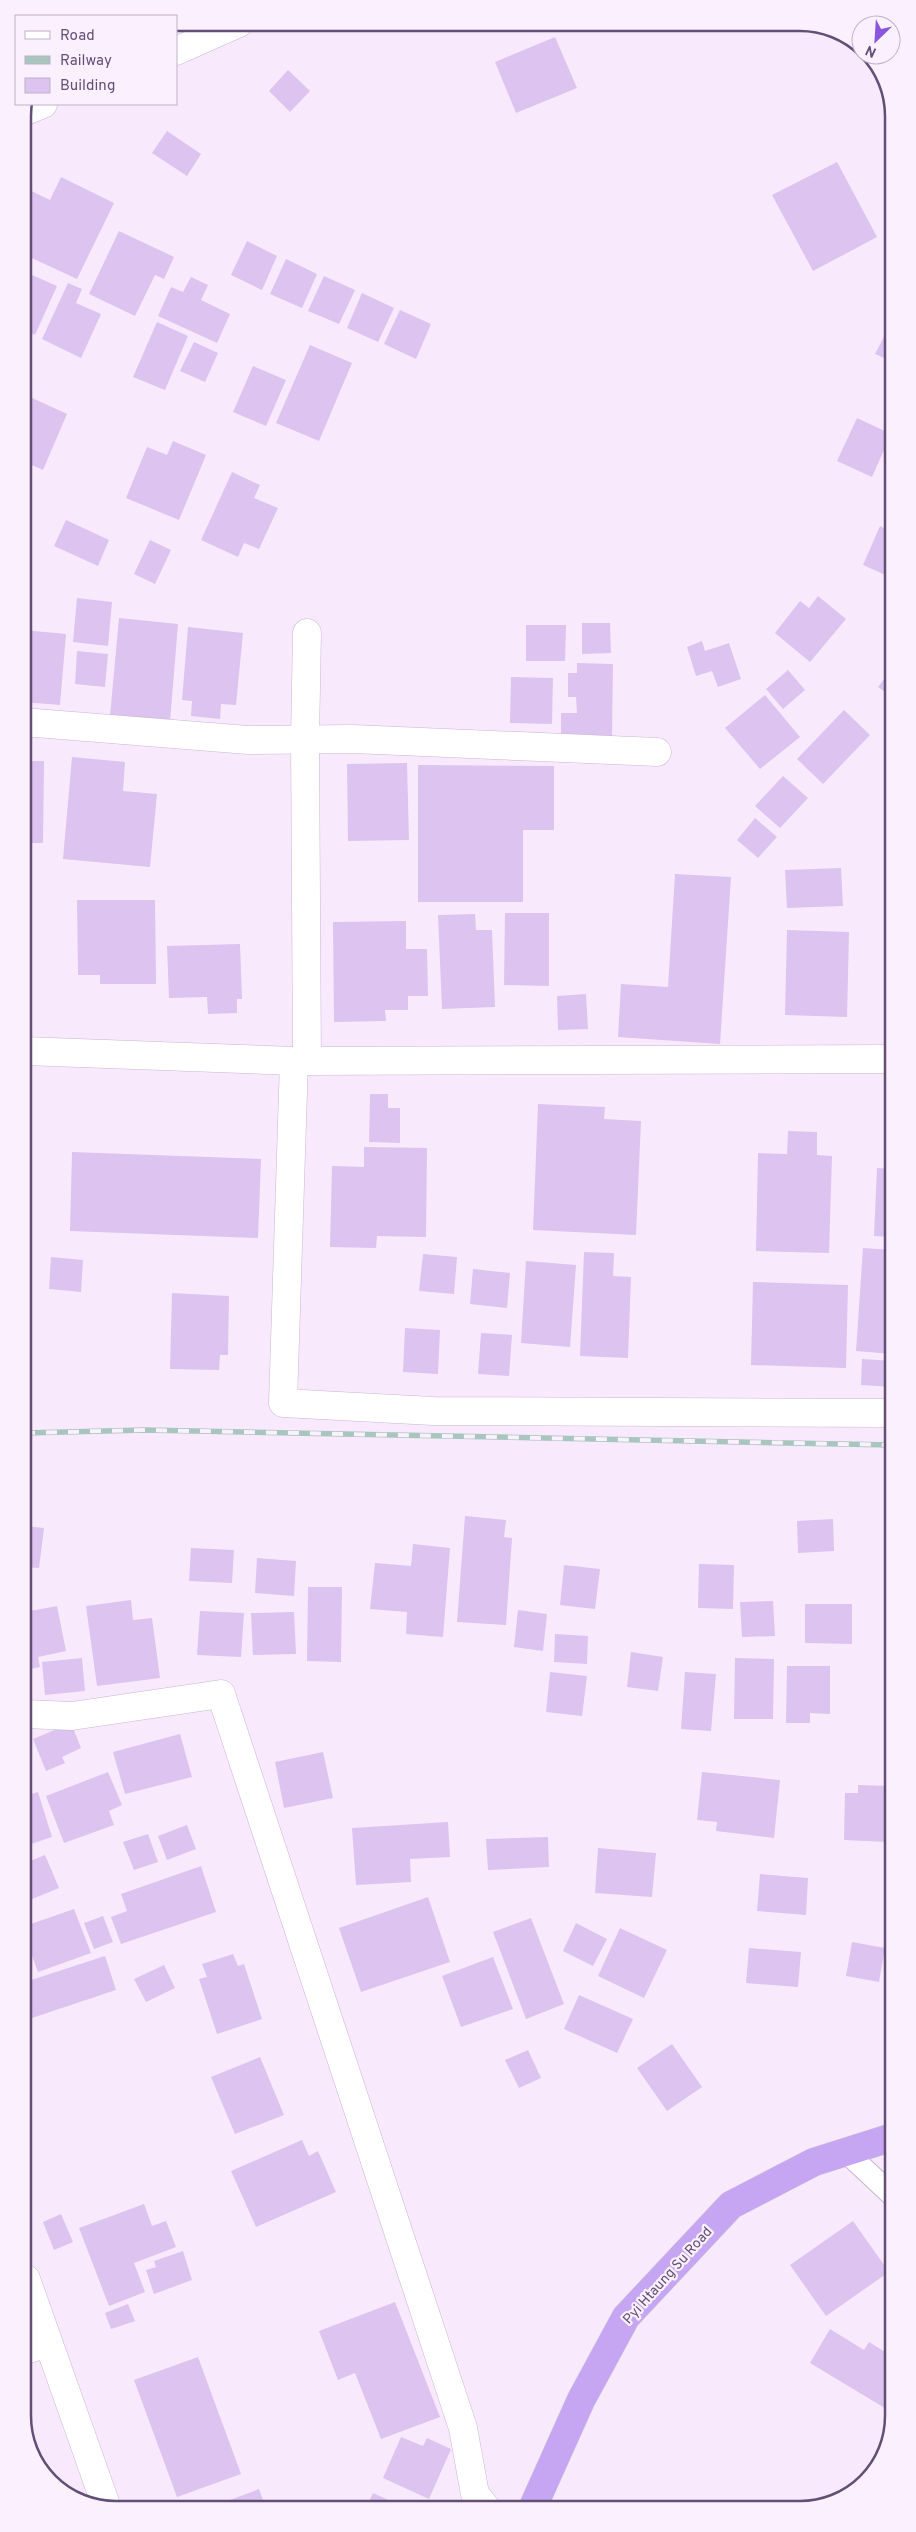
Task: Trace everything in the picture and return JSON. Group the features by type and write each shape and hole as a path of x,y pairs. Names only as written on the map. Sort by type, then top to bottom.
{"highway":[{"name":"Pyi Htaung Su Road","path":"536,2501 581,2400 626,2317 732,2205 814,2162 885,2140"}],"street":[{"path":"178,50 219,31"},
{"path":"307,633 300,1061 282,1403 432,1411 885,1413"},
{"path":"31,723 248,740 354,739 658,752"},
{"path":"31,1051 300,1061 885,1059"},
{"path":"31,1714 72,1716 221,1694 463,2428 476,2494 481,2501"},
{"path":"31,2309 37,2346 103,2500"}],"lane":[{"path":"846,2152 885,2189"}],"building":[{"path":"555,37 577,88 516,113 495,62"},
{"path":"288,70 310,91 290,112 269,91"},
{"path":"167,131 201,154 187,176 152,153"},
{"path":"837,162 877,237 813,271 772,195"},
{"path":"61,177 114,203 77,279 31,258 31,191 50,200"},
{"path":"119,231 174,257 164,279 155,275 135,316 89,294"},
{"path":"247,241 277,256 262,290 231,275"},
{"path":"286,259 317,274 302,308 270,294"},
{"path":"31,275 57,286 35,335 31,333"},
{"path":"324,276 355,290 339,324 308,311"},
{"path":"191,277 208,285 201,300 230,314 217,343 158,316 171,287 183,292"},
{"path":"68,283 82,289 76,303 101,314 81,358 42,339"},
{"path":"362,293 394,308 378,342 347,328"},
{"path":"400,310 431,324 416,359 384,344"},
{"path":"157,322 188,336 165,390 133,377"},
{"path":"885,335 885,358 875,354"},
{"path":"194,342 218,353 205,382 180,371"},
{"path":"310,345 352,363 319,441 276,423"},
{"path":"253,366 286,380 266,426 233,412"},
{"path":"31,397 67,414 43,470 31,465"},
{"path":"857,418 885,431 885,448 872,477 837,461"},
{"path":"173,441 206,455 179,520 126,498 147,447 167,455"},
{"path":"232,472 260,485 254,498 278,508 259,549 244,543 238,557 201,540"},
{"path":"66,520 109,540 98,566 54,546"},
{"path":"880,526 885,529 885,575 863,565"},
{"path":"150,540 171,550 155,584 134,574"},
{"path":"818,596 846,619 810,662 775,633 800,601 809,608"},
{"path":"77,598 112,602 108,646 73,642"},
{"path":"119,618 178,624 170,722 110,716"},
{"path":"582,623 610,623 611,653 582,654"},
{"path":"526,625 566,625 565,661 526,661"},
{"path":"188,627 243,633 236,705 221,704 220,719 191,716 192,701 182,700"},
{"path":"31,631 66,634 60,705 31,703"},
{"path":"702,641 705,651 729,643 741,679 718,687 712,671 696,676 687,647"},
{"path":"77,651 108,654 105,687 75,684"},
{"path":"577,663 613,664 612,738 561,738 561,713 577,713 576,697 568,697 568,673 577,673"},
{"path":"788,670 805,690 783,709 766,689"},
{"path":"511,677 553,678 552,724 510,723"},
{"path":"885,678 885,692 878,687"},
{"path":"765,695 800,737 760,769 725,728"},
{"path":"844,710 870,735 823,784 797,759"},
{"path":"72,757 125,762 123,791 157,794 150,867 63,859"},
{"path":"31,761 44,761 43,843 31,843"},
{"path":"407,763 409,840 348,841 347,764"},
{"path":"418,765 554,766 554,830 523,830 523,902 418,902"},
{"path":"783,776 808,798 780,828 755,806"},
{"path":"755,818 777,837 758,858 737,840"},
{"path":"841,868 843,906 787,908 785,870"},
{"path":"675,874 731,877 720,1044 618,1037 621,984 668,987"},
{"path":"77,900 155,900 156,984 100,984 100,975 78,975"},
{"path":"505,913 549,913 549,986 504,985"},
{"path":"475,914 476,930 492,930 495,1007 442,1009 438,915"},
{"path":"406,921 406,949 427,949 428,996 408,996 408,1010 385,1010 386,1021 334,1022 333,922"},
{"path":"787,930 849,932 847,1017 785,1015"},
{"path":"240,944 242,999 237,999 237,1013 208,1014 207,997 169,998 167,946"},
{"path":"586,994 588,1029 558,1030 557,996"},
{"path":"370,1094 388,1094 388,1108 400,1108 400,1143 369,1142"},
{"path":"538,1104 605,1107 604,1119 641,1121 636,1235 533,1230"},
{"path":"788,1131 817,1132 817,1155 832,1156 829,1253 756,1251 758,1153 787,1154"},
{"path":"364,1147 427,1148 426,1237 377,1236 376,1248 330,1247 332,1166 364,1167"},
{"path":"72,1152 261,1159 258,1238 70,1231"},
{"path":"877,1168 885,1169 885,1237 874,1236"},
{"path":"863,1248 885,1250 885,1353 856,1351"},
{"path":"584,1252 614,1253 613,1276 631,1277 628,1358 580,1356"},
{"path":"423,1254 457,1257 454,1294 419,1291"},
{"path":"51,1257 83,1260 81,1292 49,1289"},
{"path":"526,1261 576,1265 570,1347 521,1343"},
{"path":"473,1269 510,1273 507,1308 470,1304"},
{"path":"753,1282 848,1285 846,1368 751,1365"},
{"path":"172,1293 229,1296 228,1355 220,1355 219,1370 170,1369"},
{"path":"405,1328 440,1330 438,1374 403,1372"},
{"path":"481,1333 512,1335 509,1376 478,1374"},
{"path":"862,1359 885,1361 885,1387 861,1385"},
{"path":"465,1516 506,1520 504,1537 512,1538 506,1625 457,1622"},
{"path":"833,1519 834,1551 798,1553 797,1521"},
{"path":"31,1527 44,1528 39,1568 31,1567"},
{"path":"413,1544 450,1548 443,1637 406,1634 407,1612 370,1609 375,1563 411,1566"},
{"path":"191,1548 234,1550 232,1583 189,1581"},
{"path":"257,1558 296,1561 294,1596 255,1593"},
{"path":"699,1564 734,1565 733,1609 698,1608"},
{"path":"564,1565 600,1569 595,1609 560,1605"},
{"path":"308,1587 342,1587 341,1662 307,1661"},
{"path":"131,1600 133,1620 152,1618 160,1678 97,1686 86,1606"},
{"path":"773,1601 775,1636 742,1637 740,1602"},
{"path":"805,1604 852,1604 852,1644 805,1643"},
{"path":"57,1606 66,1651 38,1657 40,1667 31,1669 31,1611"},
{"path":"518,1610 547,1614 543,1651 514,1647"},
{"path":"200,1611 244,1613 241,1657 197,1655"},
{"path":"294,1612 296,1654 253,1655 251,1613"},
{"path":"555,1634 588,1636 587,1664 554,1662"},
{"path":"631,1652 663,1657 658,1691 627,1687"},
{"path":"82,1658 85,1691 45,1695 42,1662"},
{"path":"735,1658 774,1659 773,1719 734,1719"},
{"path":"787,1666 830,1666 830,1714 810,1713 810,1723 786,1723"},
{"path":"550,1672 587,1676 582,1716 546,1712"},
{"path":"685,1672 716,1674 711,1731 681,1729"},
{"path":"71,1723 81,1748 62,1757 65,1763 46,1771 33,1739"},
{"path":"180,1734 192,1777 125,1794 113,1752"},
{"path":"323,1752 333,1798 284,1808 275,1762"},
{"path":"108,1772 122,1805 109,1811 114,1825 64,1843 46,1796"},
{"path":"702,1772 780,1780 774,1838 716,1831 717,1822 697,1820"},
{"path":"858,1785 885,1786 885,1842 844,1840 845,1793 858,1793"},
{"path":"38,1792 52,1837 31,1844 31,1794"},
{"path":"448,1822 450,1857 410,1859 411,1882 356,1885 352,1828"},
{"path":"187,1825 196,1849 167,1860 158,1836"},
{"path":"148,1834 158,1862 134,1870 123,1842"},
{"path":"548,1837 549,1867 488,1870 486,1839"},
{"path":"598,1848 656,1853 652,1897 595,1893"},
{"path":"45,1855 59,1888 31,1900 31,1861"},
{"path":"201,1866 216,1912 121,1944 111,1917 127,1911 121,1894"},
{"path":"760,1874 808,1878 806,1915 757,1911"},
{"path":"428,1897 450,1962 361,1992 339,1928"},
{"path":"74,1909 91,1953 38,1972 31,1953 31,1924"},
{"path":"103,1916 113,1942 94,1949 84,1923"},
{"path":"531,1918 564,2004 526,2019 493,1932"},
{"path":"576,1923 607,1939 593,1966 563,1951"},
{"path":"620,1928 667,1950 644,1998 598,1976"},
{"path":"852,1942 885,1948 879,1982 846,1976"},
{"path":"749,1948 801,1952 798,1987 746,1983"},
{"path":"233,1954 238,1966 244,1964 262,2019 217,2034 199,1979 207,1977 202,1964"},
{"path":"105,1956 116,1990 32,2018 31,1980"},
{"path":"493,1957 513,2009 461,2027 442,1976"},
{"path":"164,1965 175,1988 146,2002 134,1979"},
{"path":"579,1995 633,2019 617,2053 564,2029"},
{"path":"672,2044 702,2087 667,2111 637,2068"},
{"path":"528,2050 541,2078 519,2088 505,2060"},
{"path":"260,2057 284,2115 235,2134 211,2077"},
{"path":"302,2140 309,2156 318,2151 336,2192 256,2227 231,2171"},
{"path":"144,2204 152,2226 166,2221 176,2247 134,2263 145,2292 109,2306 79,2228"},
{"path":"61,2214 73,2242 54,2250 43,2222"},
{"path":"853,2221 885,2266 885,2275 826,2316 790,2265"},
{"path":"183,2251 192,2280 154,2294 146,2270 156,2267 154,2261"},
{"path":"395,2302 440,2417 381,2439 355,2373 338,2380 319,2331"},
{"path":"128,2304 135,2321 111,2329 105,2313"},
{"path":"830,2329 864,2350 869,2342 885,2352 885,2408 810,2363"},
{"path":"198,2357 241,2474 177,2497 134,2380"},
{"path":"401,2437 423,2446 427,2438 451,2449 429,2499 383,2478"},
{"path":"259,2489 263,2501 228,2501"},
{"path":"373,2493 391,2501 369,2501"}],"railway":[{"path":"31,1433 145,1430 885,1445"}]}
